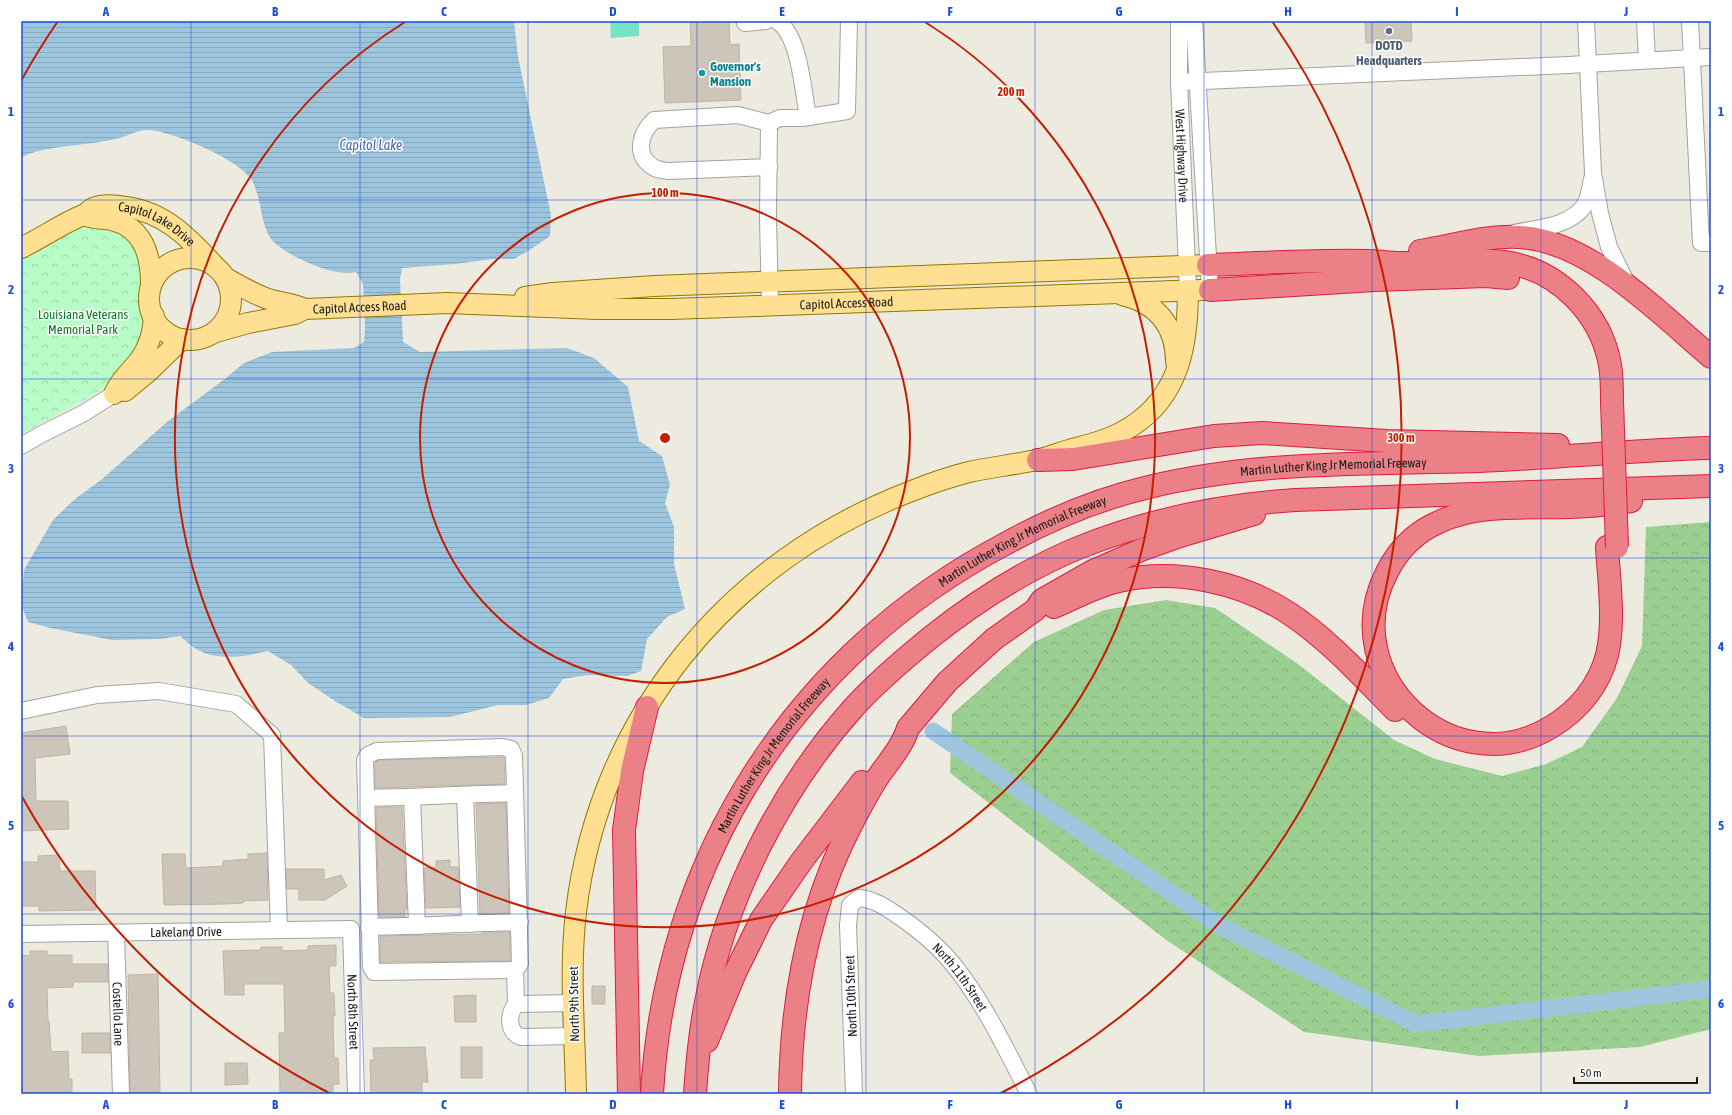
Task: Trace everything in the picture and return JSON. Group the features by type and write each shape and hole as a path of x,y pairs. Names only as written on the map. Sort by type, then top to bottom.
{"highway":[{"path":"1370,260 1483,239 1519,236 1550,242 1563,246 1598,265 1629,288 1711,357"},
{"path":"1035,610 1048,610 1098,588 1118,581 1131,579 1149,577 1188,578 1222,584 1256,596 1291,615 1315,633 1406,721 1433,739 1447,746 1468,752 1491,755 1512,754 1534,749 1565,732 1591,708 1608,682 1616,663 1620,641 1612,547 1607,401 1610,365 1603,340 1597,327 1580,304 1560,285 1548,277 1519,265 1498,262 1475,261 1398,263 1370,260 1198,265"},
{"path":"1210,290 1486,276 1519,280 1552,294 1567,307 1582,324 1594,347 1607,401"},
{"path":"1038,460 1073,459 1214,436 1262,433 1387,441 1526,443 1667,449"},
{"name":"Martin Luther King Jr Memorial Freeway","path":"652,1094 654,1059 662,1007 682,926 693,893 712,849 747,783 791,719 857,649 878,629 920,596 966,565 1039,526 1097,502 1146,488 1201,476 1271,468 1525,459 1667,449 1711,448"},
{"path":"695,1094 706,1000 719,948 740,892 760,846 786,800 820,750 855,706 890,672 946,625 977,603 1022,576 1076,549 1132,529 1186,515 1255,503 1295,500 1711,486"},
{"path":"1612,547 1610,626 1607,654 1599,677 1586,697 1573,711 1558,723 1538,734 1516,741 1484,743 1460,739 1441,732 1420,718 1388,683 1379,660 1374,637 1373,623 1378,594 1382,582 1395,558 1414,538 1425,530 1452,516 1483,510 1588,506 1711,490"},
{"path":"790,1094 792,1036 799,981 806,946 821,895 833,863 851,824 879,776 906,737 908,728 934,695 994,639 1035,610 1042,600 1070,583 1124,557 1180,536 1250,516 1295,500"},
{"path":"629,1094 624,830 632,771 647,707"},
{"path":"699,1058 722,1007 738,966 761,920 801,862 899,732 908,728"}],"main road":[{"name":"Capitol Lake Drive","path":"21,248 69,221 85,215 91,208 108,205 137,208 157,215 169,222 184,234 222,274 241,287 270,299 295,304 305,309"},
{"name":"Capitol Lake Drive","path":"85,215 91,219 108,219 122,224 139,237 150,260 151,284"},
{"path":"114,394 120,382 139,361 149,344 153,333 154,316 149,297 151,284 160,269 178,259 199,259 207,262 222,274 232,294 231,306 224,323 216,332 202,339 182,339 170,334 162,328 154,316"},
{"name":"Capitol Access Road","path":"483,303 553,293 626,288 770,281 1198,265"},
{"name":"North 9th Street","path":"576,1094 573,1002 576,914 590,840 601,802 620,757 647,707 685,653 722,610 768,572 810,542 870,509 933,483 968,473 1038,460 1099,442 1132,426 1143,418 1165,395 1176,372 1186,339 1188,290"},
{"name":"Capitol Access Road","path":"216,332 248,323 295,314 305,309 447,303 483,303 556,308 631,310 1210,290"},
{"path":"1110,293 1131,297 1142,302 1160,316 1167,324 1175,343 1176,372"},
{"path":"114,394 128,390 182,339"}],"street":[{"path":"745,23 766,21"},
{"path":"777,21 784,25 795,45 808,117"},
{"path":"769,167 668,171 654,168 644,159 641,152 641,138 646,127 654,120 738,115 769,123 780,118 808,117 847,111 849,21"},
{"name":"West Highway Drive","path":"1179,21 1179,82 1198,265 1210,290"},
{"name":"West Highway Drive","path":"1188,290 1198,265 1197,81 1194,21"},
{"path":"1586,21 1593,174 1609,247 1629,288"},
{"path":"1644,21 1647,60"},
{"path":"1690,21 1702,243 1711,243"},
{"path":"1179,82 1588,64 1711,57"},
{"path":"769,123 770,305"},
{"path":"1483,239 1551,225 1568,219 1584,206 1588,199 1593,174"},
{"path":"21,446 84,413 114,394"},
{"path":"21,711 97,695 159,691 236,704 272,734 279,930"},
{"path":"515,970 374,972 371,967 369,928 365,760 368,755 377,751 400,750 503,747 511,749 514,756 514,793 521,959 520,964 515,970 516,1004"},
{"path":"366,798 514,793"},
{"path":"464,795 480,924"},
{"path":"407,797 412,926"},
{"name":"North 11th Street","path":"854,900 859,898 870,900 890,910 924,935 946,956 974,995 1003,1044 1029,1094"},
{"name":"North 10th Street","path":"854,900 850,905 848,925 854,1094"},
{"path":"369,928 520,922"},
{"name":"Lakeland Drive","path":"21,934 350,929"},
{"name":"North 8th Street","path":"350,929 356,1094"},
{"name":"Costello Lane","path":"116,933 122,1094"},
{"path":"573,1002 516,1004 512,1008 510,1015 511,1029 515,1035 521,1037 575,1036"}],"green space":[{"path":"610,21 639,21 639,36 611,38"},
{"name":"Louisiana Veterans Memorial Park","path":"91,224 107,224 135,242 145,281 142,294 145,322 143,341 108,384 94,395 21,434 21,260 74,229"},
{"path":"1711,522 1711,1029 1640,1047 1479,1056 1304,1032 1165,939 950,773 952,714 1034,642 1104,610 1166,600 1215,608 1298,664 1394,740 1435,759 1502,776 1546,764 1582,747 1617,698 1642,646 1646,527"}],"water":[{"name":"Capitol Lake","path":"21,21 514,21 518,57 551,215 550,236 514,259 493,259 455,264 402,268 400,279 403,342 420,352 567,348 594,358 628,387 639,441 662,456 670,485 665,503 674,527 674,564 685,609 667,617 647,639 641,671 627,676 588,675 563,679 549,698 526,705 498,705 450,717 364,718 308,683 291,665 268,651 251,655 225,657 208,654 197,650 180,636 160,639 112,640 50,628 28,622 21,604 24,570 53,520 75,499 101,480 167,422 244,363 272,352 354,348 364,342 365,327 363,284 356,272 335,272 325,269 306,262 279,246 272,240 265,227 257,192 251,179 244,171 233,163 204,147 172,135 145,130 108,141 43,150 21,157"}],"building":[{"name":"Governor's Mansion","path":"690,21 729,21 730,45 739,44 741,100 665,103 663,47 691,46"},
{"path":"1365,21 1411,21 1412,41 1366,43"},
{"path":"66,726 70,754 35,758 36,801 68,801 69,829 21,831 21,733"},
{"path":"504,757 505,784 375,788 375,762 379,760"},
{"path":"506,803 509,913 480,914 476,804"},
{"path":"376,807 402,807 407,909 405,909 405,917 379,917"},
{"path":"267,853 268,900 243,901 243,903 225,904 164,905 162,854 185,854 186,868 223,866 223,861 248,859 248,854"},
{"path":"59,855 60,871 95,871 96,910 39,911 39,906 21,906 21,862 38,862 38,856"},
{"path":"450,860 450,867 458,867 460,907 426,908 424,868 436,867 436,861"},
{"path":"286,869 324,869 324,880 341,875 347,886 325,900 299,900 299,889 287,889"},
{"path":"485,932 510,932 510,961 380,962 380,936 480,934"},
{"path":"336,945 336,966 329,966 330,993 334,993 334,1058 338,1058 339,1084 333,1084 333,1094 280,1094 279,1033 285,1033 284,984 244,984 244,995 225,995 223,951 261,950 261,947 282,947 282,951 308,950 308,946"},
{"path":"30,951 47,951 47,955 72,955 72,964 107,964 108,982 73,982 73,987 47,988 51,1052 68,1051 69,1079 72,1079 72,1094 21,1094 21,955 30,956"},
{"path":"158,974 160,1094 130,1094 128,975"},
{"path":"592,986 605,986 605,1004 592,1004"},
{"path":"476,995 476,1022 455,1022 454,996"},
{"path":"82,1033 110,1033 110,1053 82,1053"},
{"path":"425,1047 428,1082 422,1082 422,1094 371,1094 370,1060 374,1060 373,1048"},
{"path":"461,1047 482,1047 482,1078 461,1078"},
{"path":"225,1063 247,1063 248,1084 225,1085"}],"waterway":[{"path":"933,731 1220,926 1416,1024 1711,989"}],"place":[{"name":"DOTD Headquarters","path":"1389,31"},
{"name":"Governor's Mansion","path":"702,73"}]}
